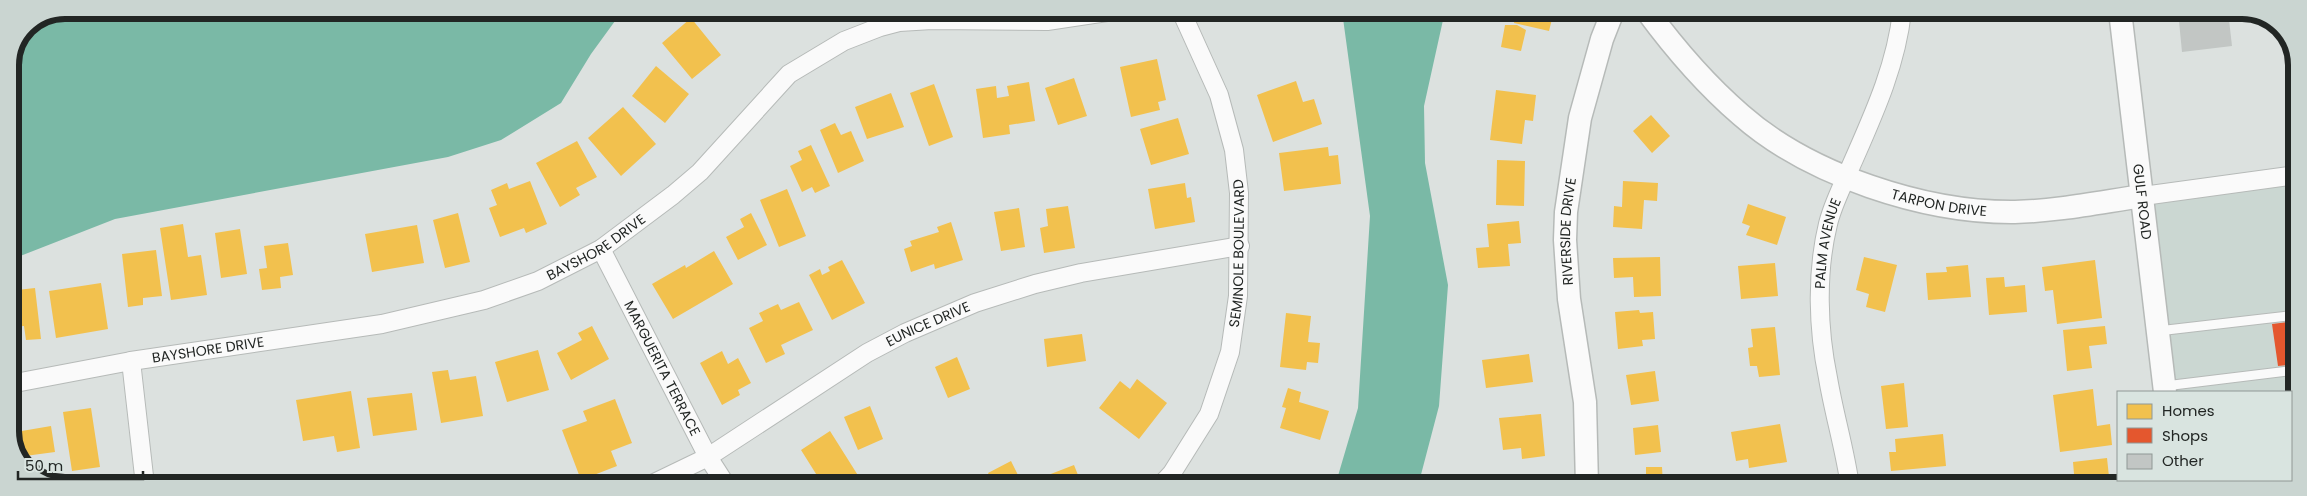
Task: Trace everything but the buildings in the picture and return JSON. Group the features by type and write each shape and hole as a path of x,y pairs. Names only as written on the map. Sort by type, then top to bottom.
{"street":[{"name":"BAYSHORE DRIVE","path":"19,382 131,361 372,326 447,310 538,281 601,250 673,195 700,172 789,74 806,62 844,41 899,22 932,20 1047,21 1060,19"},
{"name":"SEMINOLE BOULEVARD","path":"1168,477 1177,466 1209,414 1224,374 1237,314 1240,246 1240,193 1234,150 1219,95 1185,19"},
{"name":"RIVERSIDE DRIVE","path":"1587,477 1585,402 1569,299 1565,230 1580,118 1602,39 1610,19"},
{"name":"TARPON DRIVE","path":"1653,19 1683,58 1742,116 1793,150 1846,177 1912,200 1982,211 2045,210 2288,176"},
{"name":"PALM AVENUE","path":"1848,477 1827,377 1821,316 1822,267 1828,226 1834,205 1888,77 1899,38 1901,19"},
{"name":"GULF ROAD","path":"2121,19 2165,389"},
{"name":"EUNICE DRIVE","path":"667,477 708,457 867,353 905,333 974,303 1035,284 1072,275 1240,246"},
{"name":"MARGUERITA TERRACE","path":"601,250 708,457 721,477"},
{"path":"131,361 144,477"}],"lane":[{"path":"2158,331 2288,316"},
{"path":"2165,389 2288,371"}],"shaded area":[{"path":"65,19 616,19 591,54 561,103 501,140 448,157 115,219 19,256 20,56 26,39 39,26 47,22"},
{"path":"1343,19 1443,19 1424,106 1425,163 1448,285 1439,406 1420,477 1338,477 1358,408 1370,216"},
{"path":"2288,185 2288,391 2175,391 2155,204"}]}
